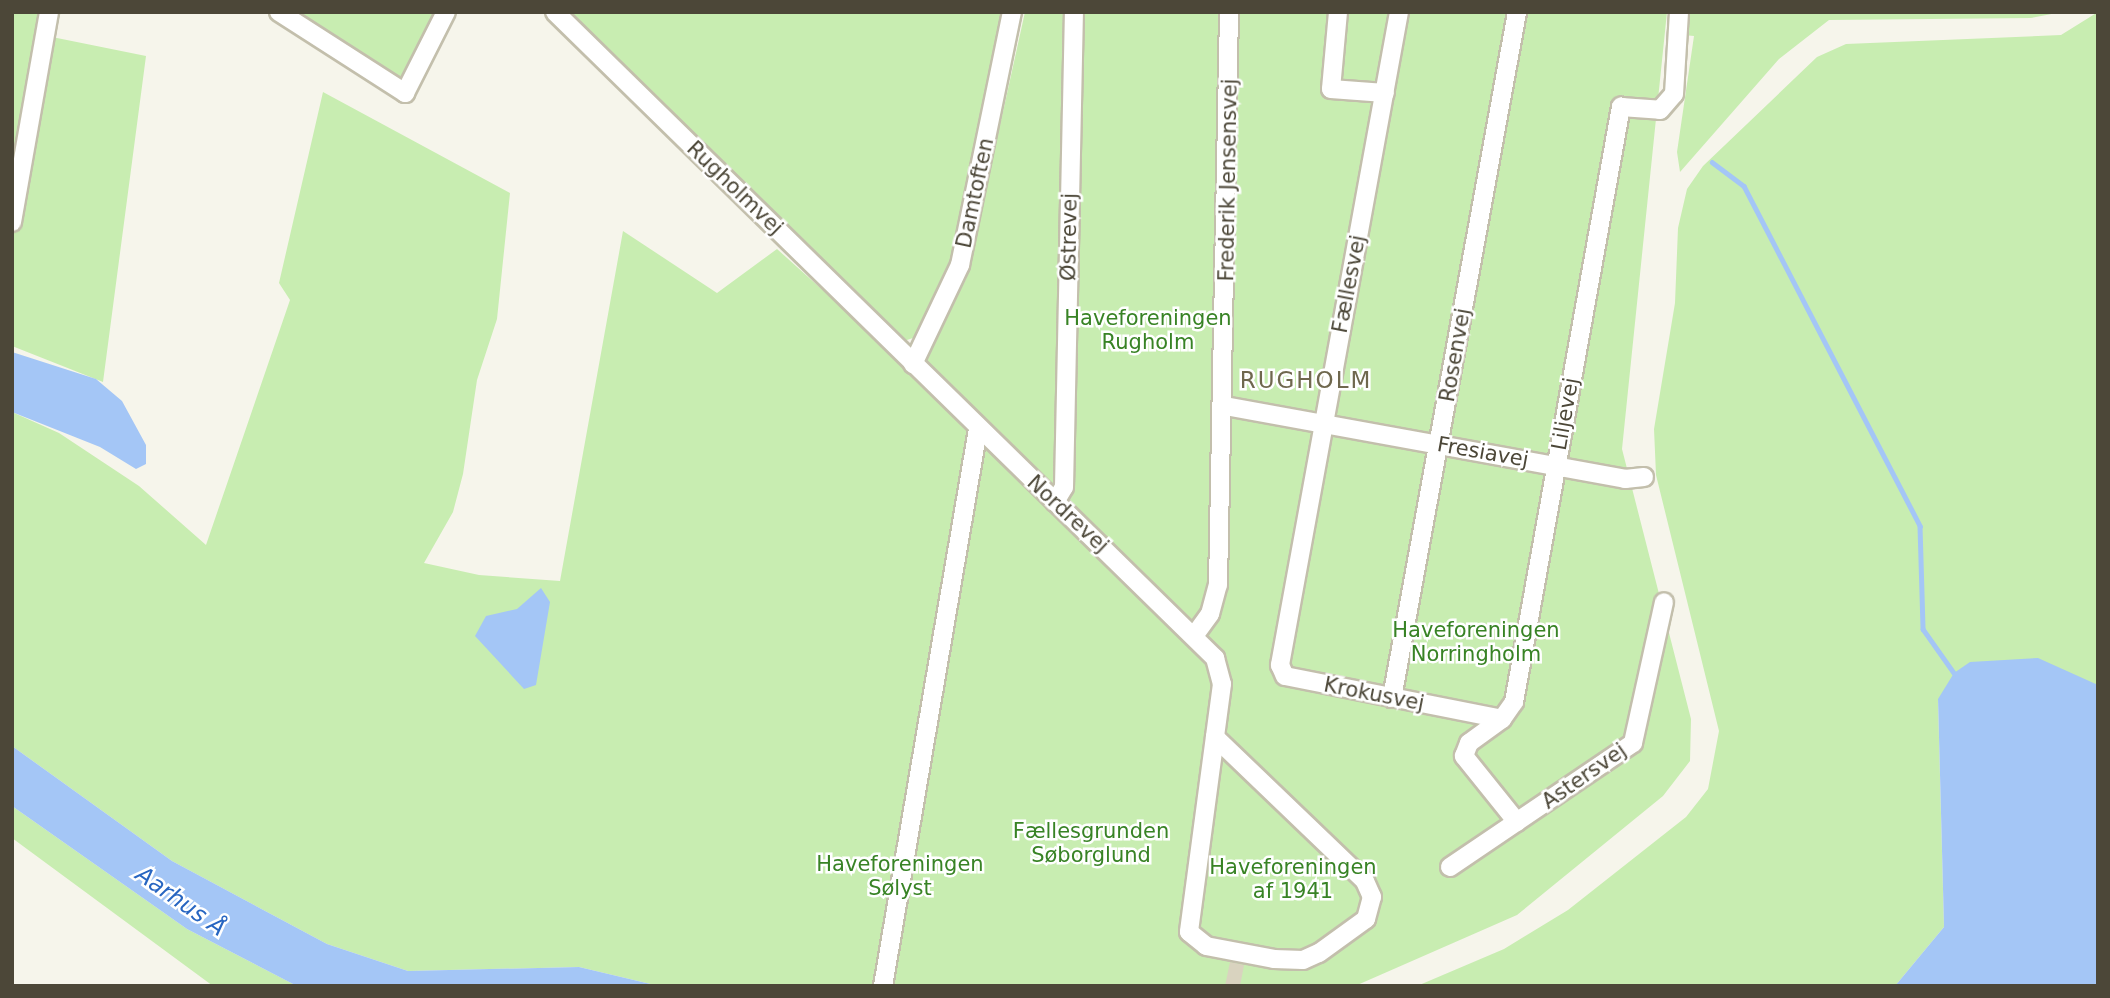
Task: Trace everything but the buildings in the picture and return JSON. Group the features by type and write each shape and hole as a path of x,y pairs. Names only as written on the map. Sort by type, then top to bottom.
{"street":[{"path":"12,222 49,12"},
{"path":"279,12 405,93 446,12"},
{"name":"Rugholmvej","path":"555,12 913,364"},
{"name":"Damtoften","path":"913,364 960,265 1012,12"},
{"name":"Østrevej","path":"1055,502 1064,487 1074,12"},
{"name":"Frederik Jensensvej","path":"1194,636 1210,614 1218,585 1225,406 1230,12"},
{"path":"1338,12 1331,89 1385,93"},
{"name":"Fællesvej","path":"1283,638 1399,12"},
{"name":"Rosenvej","path":"1392,698 1517,12"},
{"name":"Liljevej","path":"1517,822 1464,756 1469,743 1502,719 1514,702 1621,107 1660,110 1674,94 1679,12"},
{"name":"Nordrevej","path":"913,364 1194,636 1220,667 1215,737"},
{"name":"Fresiavej","path":"1225,406 1625,479 1644,477"},
{"path":"883,986 978,429"},
{"name":"Astersvej","path":"1450,867 1633,743 1664,601"},
{"name":"Krokusvej","path":"1283,638 1280,665 1285,676 1502,719"},
{"path":"1215,737 1365,881 1372,897 1366,919 1303,960 1206,946 1189,932 1215,737"}],"green space":[{"path":"12,12 61,12 52,37 146,56 103,382 12,346"},
{"path":"289,12 455,12 415,92"},
{"path":"564,12 1008,12 956,267 922,335 901,342"},
{"path":"1025,12 1667,12 1622,449 1691,719 1690,761 1663,796 1517,915 1355,986 659,986 579,967 408,971 327,944 172,861 12,746 12,412 59,433 139,486 206,545 290,300 279,283 323,92 510,193 497,319 477,380 463,474 453,512 424,563 479,575 560,581 623,231 717,293 777,249 915,373 966,279"},
{"path":"1685,12 2062,12 2031,18 1829,20 1779,59 1680,172 1677,152 1694,36 1683,35"},
{"path":"2098,12 2098,685 1938,700 1944,927 1895,986 1417,986 1504,949 1568,910 1686,817 1708,789 1719,731 1656,475 1654,429 1675,303 1678,228 1687,189 1703,166 1817,57 1846,44 2061,35"},
{"path":"12,806 187,929 297,986 213,986 12,838"}],"water":[{"path":"12,352 96,379 122,401 146,445 146,464 136,469 100,447 12,412"},
{"path":"541,588 550,602 536,685 524,689 475,636 486,616 517,609"},
{"path":"2038,658 2098,685 2098,986 1895,986 1944,927 1938,699 1954,673 1970,662"},
{"name":"Aarhus Å","path":"12,746 172,861 327,944 408,971 579,967 659,986 293,984 187,929 12,806"}],"waterway":[{"path":"1712,162 1744,186 1920,526 1923,629 1954,673"}],"district":[{"name":"RUGHOLM","path":"1306,380"}],"park label":[{"name":"Haveforeningen Rugholm","path":"1148,330"},
{"name":"Haveforeningen Norringholm","path":"1476,642"},
{"name":"Fællesgrunden Søborglund","path":"1091,843"},
{"name":"Haveforeningen Sølyst","path":"900,876"},
{"name":"Haveforeningen af 1941","path":"1293,879"}]}
